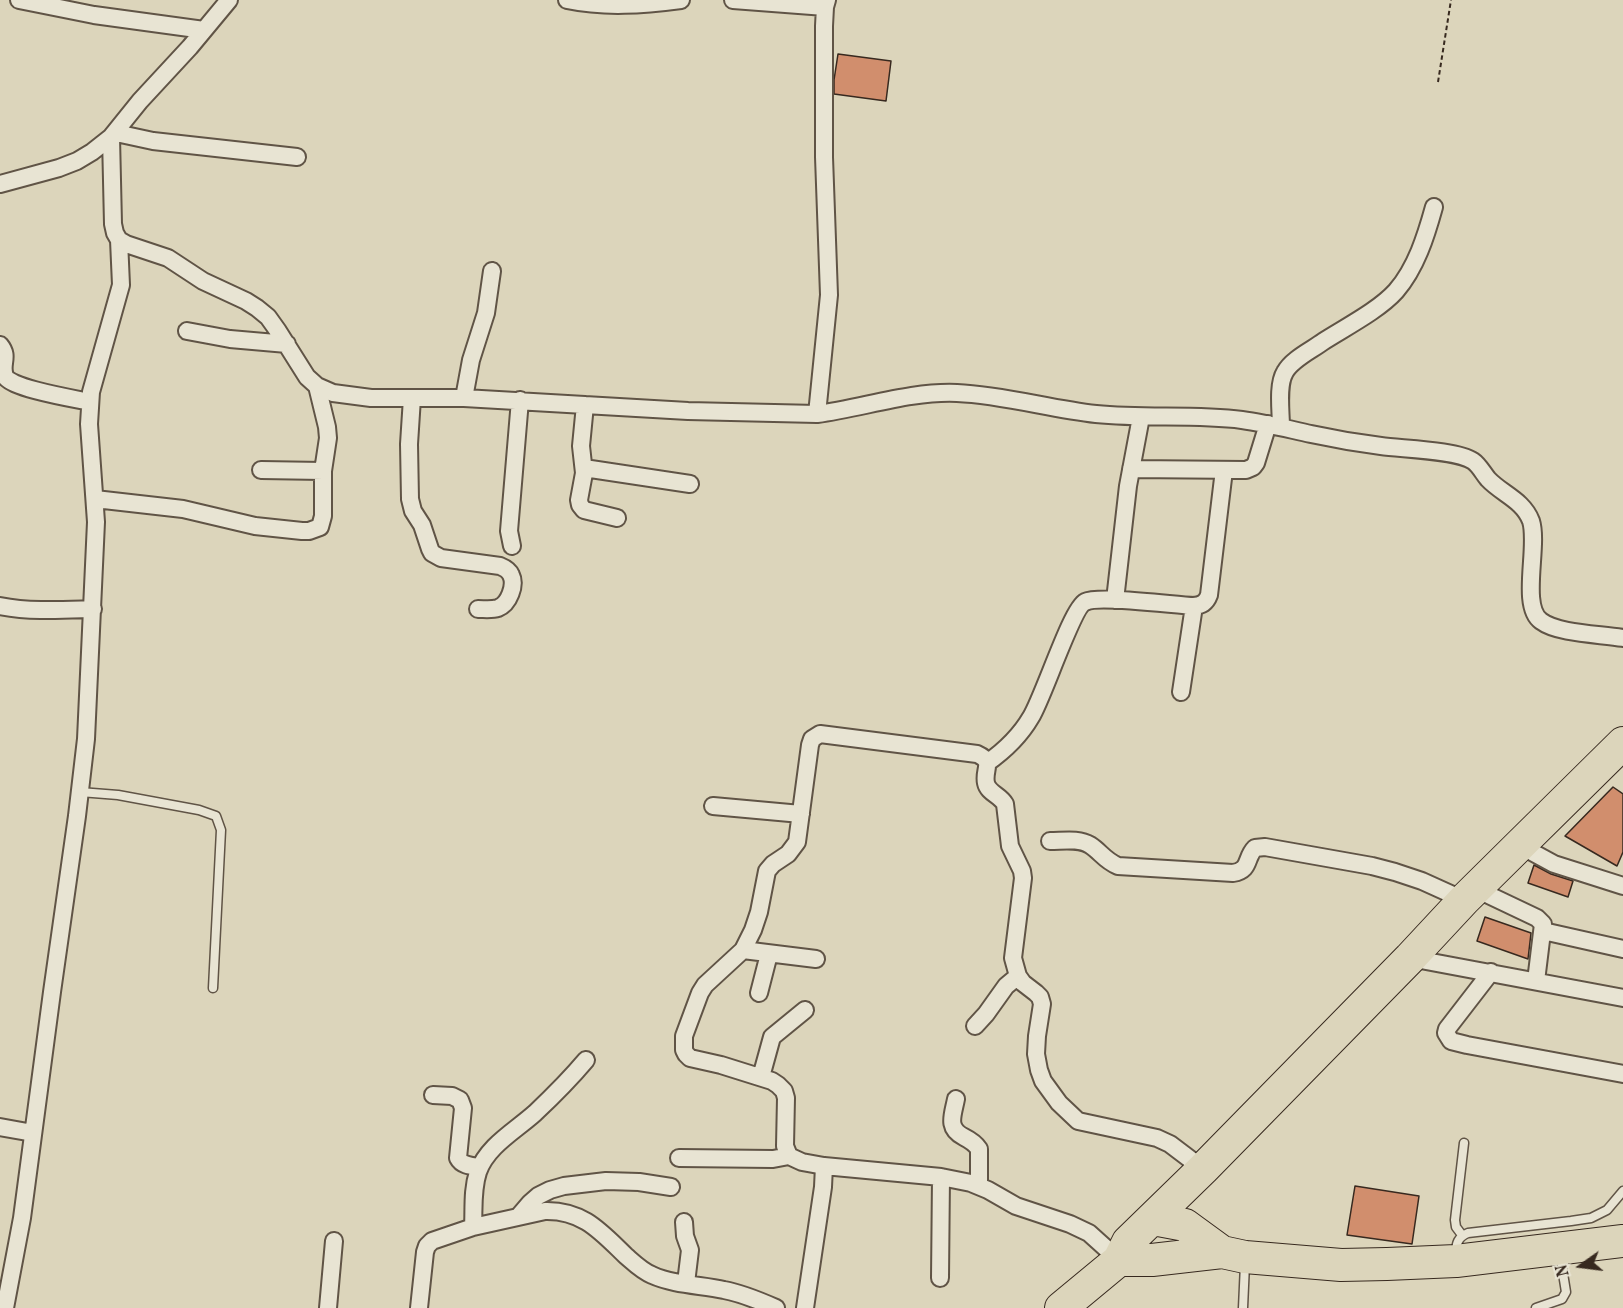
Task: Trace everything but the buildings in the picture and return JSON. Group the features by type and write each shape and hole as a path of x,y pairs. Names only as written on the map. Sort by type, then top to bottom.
{"highway":[{"path":"1061,1308 1119,1260 1128,1242 1203,1169 1519,845 1620,753"},
{"path":"1185,1225 1203,1169"},
{"path":"1153,1219 1185,1225 1234,1254"},
{"path":"1119,1260 1234,1254 1341,1265 1459,1248 1559,1249 1623,1241"}],"street":[{"path":"19,0 94,15 204,30"},
{"path":"2,181 60,168 92,152 113,135 229,0"},
{"path":"567,0 616,6 681,0"},
{"path":"733,0 826,4 824,157 829,295 817,414"},
{"path":"113,135 297,158"},
{"path":"5,1308 22,1218 86,739 96,522 89,424 90,402 121,285 119,240 113,224 113,135"},
{"path":"1131,469 1246,470 1253,468 1274,426 1281,382 1288,367 1395,293 1413,265 1434,207"},
{"path":"119,240 168,258 203,281 252,304 268,317 307,377 317,386 345,395 370,398 520,400 698,412 817,414 906,398 956,393 1095,414 1212,418 1274,426 1352,442 1457,454 1475,462 1490,480 1525,510 1534,534 1530,600 1538,619 1555,628 1623,638"},
{"path":"464,398 471,360 486,313 492,271"},
{"path":"187,331 230,339 287,344"},
{"path":"0,345 6,355 4,375 10,383 90,402"},
{"path":"95,499 183,509 255,526 309,531 320,527 327,427 317,386"},
{"path":"412,398 409,444 410,499 432,553 441,558 500,566 507,569 512,577 509,598 504,604 494,609 478,609"},
{"path":"512,546 510,531 520,400"},
{"path":"585,405 581,446 584,473 580,506 584,510 617,518"},
{"path":"1115,600 1131,469 1141,417"},
{"path":"584,468 690,484"},
{"path":"261,470 323,471"},
{"path":"987,763 1006,748 1030,719 1040,701 1074,615 1083,602 1115,600 1194,606 1202,605 1206,601 1209,595 1224,470"},
{"path":"0,606 43,611 93,609"},
{"path":"1181,692 1194,606"},
{"path":"789,1156 785,1146 786,1098 778,1084 761,1077 690,1058 683,1044 700,993 743,950 753,930 759,912 766,871 792,850 797,842 810,745 812,739 820,734 977,754 984,758 987,763 986,785 988,789 1003,799 1010,846 1022,871 1013,958 1018,976 1040,997 1042,1010 1036,1054 1043,1081 1059,1104 1078,1121 1157,1138 1170,1144 1203,1169"},
{"path":"713,806 801,814"},
{"path":"1050,841 1078,841 1089,844 1109,862 1118,866 1233,873 1245,868 1255,848 1265,848 1395,872 1537,918 1543,924 1543,931 1536,981"},
{"path":"1519,845 1554,864 1623,886"},
{"path":"1543,931 1623,949"},
{"path":"743,950 816,959"},
{"path":"759,993 769,954"},
{"path":"1410,958 1623,998"},
{"path":"1491,972 1447,1029 1446,1033 1451,1041 1623,1074"},
{"path":"975,1026 1006,986 1018,976"},
{"path":"761,1077 772,1036 806,1010"},
{"path":"473,1227 474,1187 480,1167 491,1150 552,1097 586,1059"},
{"path":"433,1095 452,1096 460,1100 463,1108 458,1158 463,1164 480,1167"},
{"path":"956,1099 953,1128 972,1141 979,1149 979,1186"},
{"path":"0,1127 33,1133"},
{"path":"679,1158 773,1159 789,1156 802,1162 824,1166 941,1177 979,1186 1016,1206 1070,1224 1089,1233 1119,1260"},
{"path":"805,1308 824,1166"},
{"path":"940,1278 941,1177"},
{"path":"518,1217 538,1196 564,1186 606,1181 639,1182 671,1187"},
{"path":"419,1308 425,1252 432,1241 473,1227 545,1211 556,1211 581,1218 594,1226 641,1269 650,1274 663,1279 728,1291 776,1308"},
{"path":"684,1222 685,1236 690,1250 686,1283"},
{"path":"328,1308 334,1241"}],"lane":[{"path":"80,792 118,795 199,810 216,816 221,830 213,988"},
{"path":"1459,1248 1455,1221 1464,1143"},
{"path":"1459,1248 1468,1233 1591,1218 1608,1210 1623,1191"},
{"path":"1536,1308 1562,1299 1566,1292 1559,1249"},
{"path":"1234,1254 1243,1308"}],"path":[{"path":"1438,82 1451,0"}]}
